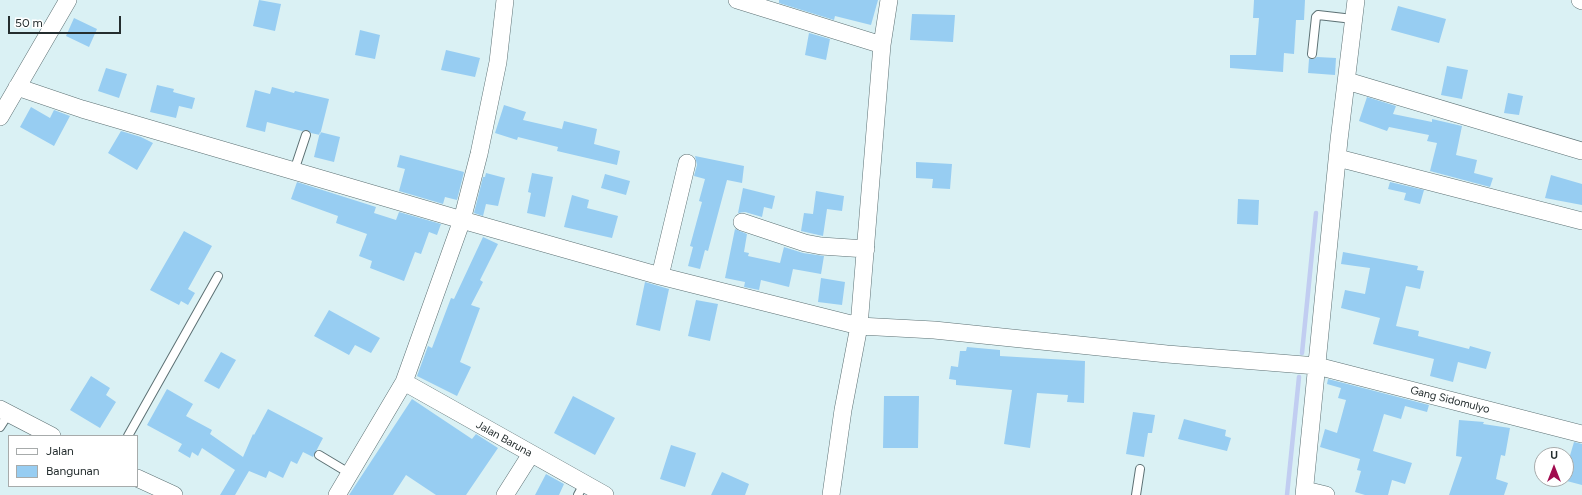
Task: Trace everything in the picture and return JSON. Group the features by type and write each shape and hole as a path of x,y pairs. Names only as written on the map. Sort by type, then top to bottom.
{"street":[{"path":"0,117 68,0"},
{"path":"337,495 348,474 404,382 462,220 479,154 498,62 505,0"},
{"path":"737,0 882,45"},
{"path":"831,495 843,410 859,326 882,45 889,0"},
{"path":"1326,495 1304,493 1346,81 1356,0"},
{"path":"1346,81 1582,151"},
{"name":"Gang Sidomulyo","path":"17,87 82,109 462,220 660,276 859,326 934,330 1167,354 1317,366 1582,434"},
{"path":"1338,158 1582,222"},
{"path":"660,276 687,163"},
{"path":"742,222 805,244 866,249"},
{"name":"Jalan Baruna","path":"404,382 531,454 581,490 605,495"},
{"path":"3,417 49,435"},
{"path":"505,495 531,454"},
{"path":"138,478 174,495"}],"lane":[{"path":"1312,54 1316,16 1353,19"},
{"path":"294,171 306,135"},
{"path":"129,435 218,276"},
{"path":"319,455 348,474"},
{"path":"1136,495 1140,469"}],"building":[{"path":"259,0 281,4 275,31 253,26"},
{"path":"779,0 878,0 871,25 835,16 834,20 779,3"},
{"path":"1254,0 1305,0 1304,20 1296,20 1294,54 1284,53 1283,72 1230,68 1230,55 1256,55 1259,18 1253,18"},
{"path":"1398,6 1446,19 1439,43 1391,30"},
{"path":"912,14 955,15 953,42 910,40"},
{"path":"74,18 97,29 89,47 66,36"},
{"path":"360,30 380,35 375,59 355,55"},
{"path":"809,33 830,39 826,60 805,55"},
{"path":"446,50 480,58 475,77 441,70"},
{"path":"1317,57 1336,58 1335,75 1308,73 1309,59 1314,59"},
{"path":"1447,66 1468,70 1462,99 1441,95"},
{"path":"106,68 127,74 119,98 98,91"},
{"path":"157,85 174,89 173,92 195,98 192,109 179,106 176,118 150,112"},
{"path":"272,87 294,93 295,91 329,99 320,135 311,133 307,130 302,131 267,122 265,132 246,127 255,90 270,94"},
{"path":"1508,93 1523,96 1519,115 1504,113"},
{"path":"1367,97 1396,106 1393,114 1432,122 1432,119 1462,126 1456,155 1477,160 1474,173 1493,178 1490,187 1430,171 1437,143 1427,141 1429,135 1389,127 1387,131 1359,121"},
{"path":"504,105 526,112 523,120 562,129 564,121 597,129 594,144 620,151 617,165 557,151 558,147 518,137 517,140 495,133"},
{"path":"31,107 50,118 54,110 70,116 54,146 20,127"},
{"path":"121,131 141,137 153,143 137,170 108,153"},
{"path":"320,132 340,137 334,162 314,157"},
{"path":"400,155 464,172 457,200 445,197 443,204 399,191 405,169 397,167"},
{"path":"695,156 744,166 742,183 727,180 708,251 705,250 700,269 688,266 693,247 690,246 702,202 699,201 705,179 694,176 697,165"},
{"path":"916,162 952,164 950,189 932,188 933,179 916,178"},
{"path":"486,173 505,178 498,206 486,204 483,216 474,213 483,177 485,177"},
{"path":"532,173 553,177 545,217 527,213 531,193 528,192"},
{"path":"605,174 630,181 626,195 601,188"},
{"path":"1551,175 1582,184 1582,205 1545,198"},
{"path":"297,182 376,207 374,213 396,220 399,212 441,224 437,235 429,232 421,254 415,252 404,281 370,268 372,261 359,256 367,234 336,223 338,216 291,199"},
{"path":"1390,182 1424,190 1420,204 1404,200 1406,193 1388,189"},
{"path":"743,188 775,196 772,209 764,207 762,217 745,212 738,213"},
{"path":"816,191 844,196 842,211 827,209 823,236 801,231 804,213 813,214"},
{"path":"572,195 589,200 587,208 618,216 612,238 564,227"},
{"path":"1238,199 1259,200 1258,225 1237,224"},
{"path":"735,229 747,234 744,252 749,253 748,256 780,263 784,247 803,253 824,256 821,274 793,269 789,287 761,280 759,290 744,287 745,282 725,278"},
{"path":"184,231 212,246 188,289 195,293 188,305 181,301 179,305 150,290"},
{"path":"483,237 498,244 480,280 483,282 471,305 480,308 460,362 471,367 457,396 417,376 428,346 432,348 451,298 454,299"},
{"path":"1343,252 1418,266 1417,270 1424,271 1420,289 1406,286 1396,326 1419,331 1418,336 1469,349 1470,346 1491,352 1486,369 1458,362 1453,382 1430,376 1434,359 1373,344 1380,318 1341,308 1345,290 1365,294 1370,268 1341,264"},
{"path":"821,278 845,282 842,305 818,302"},
{"path":"645,282 669,289 660,331 636,325"},
{"path":"696,300 718,304 710,341 688,336"},
{"path":"329,310 380,338 371,353 355,345 349,355 314,336"},
{"path":"967,347 1000,350 1000,356 1085,361 1084,403 1067,402 1068,395 1037,393 1030,448 1004,444 1012,390 956,385 956,380 949,379 951,366 958,367 960,351 966,351"},
{"path":"221,352 236,360 219,389 204,381"},
{"path":"91,376 110,388 106,395 116,402 100,428 70,410"},
{"path":"1328,379 1429,405 1427,412 1405,406 1401,419 1384,414 1373,451 1412,463 1405,484 1392,480 1388,495 1365,495 1355,492 1361,471 1357,470 1360,459 1320,447 1325,429 1337,433 1346,400 1338,398 1341,388 1327,384"},
{"path":"167,389 193,404 186,416 212,430 210,434 243,457 253,434 254,435 268,409 323,438 313,457 303,452 297,464 291,461 283,478 269,471 266,478 249,471 235,495 220,495 235,470 202,448 198,456 192,452 190,458 178,451 182,444 147,425"},
{"path":"573,396 615,418 595,455 554,433"},
{"path":"884,396 919,396 918,448 883,448"},
{"path":"412,399 472,439 476,434 498,448 466,495 436,495 406,475 393,495 349,495"},
{"path":"1133,412 1155,415 1152,433 1148,433 1144,457 1126,454"},
{"path":"1184,419 1226,430 1225,436 1231,438 1227,451 1178,439"},
{"path":"1459,420 1484,422 1483,424 1510,428 1505,456 1501,455 1496,479 1508,483 1504,495 1449,495 1462,457 1456,456"},
{"path":"1574,442 1582,444 1582,485 1574,483 1574,447 1573,447"},
{"path":"671,445 696,453 685,487 660,479"},
{"path":"722,472 749,484 745,495 711,495"},
{"path":"546,474 564,484 559,495 535,495"}],"waterway":[{"path":"1302,353 1316,213"},
{"path":"1287,495 1299,377"}]}
